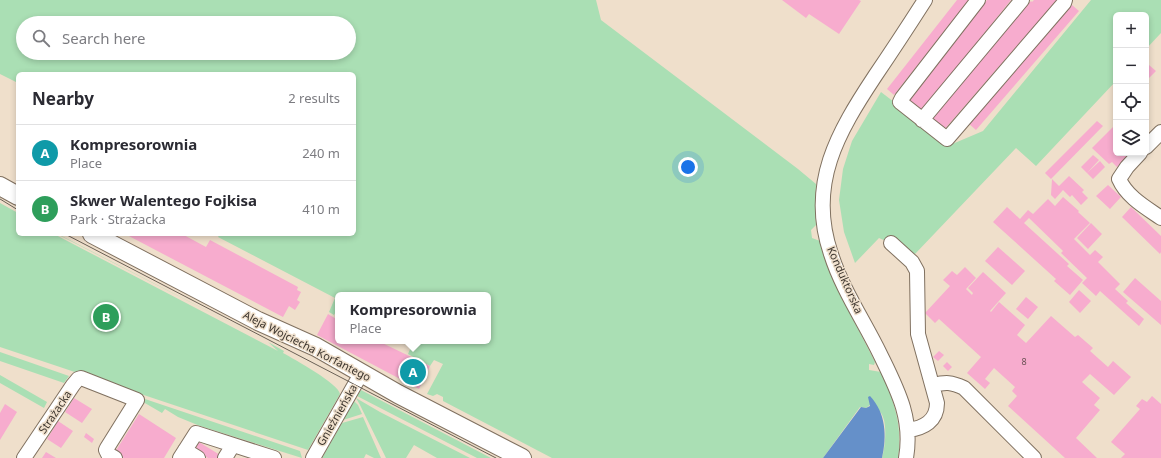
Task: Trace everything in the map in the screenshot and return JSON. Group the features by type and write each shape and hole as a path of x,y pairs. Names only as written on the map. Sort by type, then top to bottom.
{"main road":[{"path":"0,186 16,195"},
{"name":"Aleja Wojciecha Korfantego","path":"96,236 258,321 294,336 362,372 398,394 522,458"}],"street":[{"name":"Konduktorska","path":"906,458 908,430 904,409 898,392 831,254 826,235 823,198 832,151 851,112 925,0"},
{"path":"978,0 900,102 903,106 947,139 1064,3 1064,0"},
{"path":"922,120 1022,0"},
{"path":"1149,144 1161,132"},
{"path":"1137,156 1119,178 1123,187 1133,198 1161,218"},
{"path":"892,243 912,262 917,271 918,334 937,403 935,416 929,422 923,427 908,430"},
{"name":"Gnieźnieńska","path":"313,458 362,372"},
{"name":"Strażacka","path":"24,458 73,385 78,379 81,378 137,400 106,450 108,454 115,458"},
{"path":"932,385 946,382 955,383 964,388 1034,458"},
{"path":"198,458 183,454 196,432 274,458"},
{"path":"225,458 233,445"}],"green space":[{"path":"0,0 596,0 601,20 816,184 816,225 811,230 812,238 820,241 838,288 875,362 874,365 869,364 869,370 881,372 890,393 898,425 898,458 882,458 885,442 885,423 881,413 870,405 866,408 860,407 823,458 552,458 443,401 443,397 437,394 433,396 427,394 443,364 434,360 430,366 408,354 411,347 405,344 491,344 491,292 335,292 335,298 218,237 356,236 356,72 16,72 16,82 0,74"},
{"path":"1091,0 1161,0 1161,33 1149,46 1149,12 1113,12 1113,84 1036,166 1016,148 915,254 879,238 855,263 844,232 839,200 843,169 852,141 881,92 950,145 983,131"},
{"path":"0,203 16,212 16,236 58,236 278,351 268,342 324,378 338,390 340,394 308,450 0,347"},
{"path":"61,236 62,236 268,342"},
{"path":"335,298 335,313 334,315 329,312"},
{"path":"0,352 69,376 64,383 0,361"},
{"path":"0,375 47,402 44,408 0,383"},
{"path":"361,390 491,458 477,458 357,396"},
{"path":"139,397 300,451 302,458 200,426 178,417 165,409 162,413 138,399"},
{"path":"356,398 380,412 470,458 437,458 414,445 406,458 386,458"},
{"path":"354,401 358,405 362,414 343,420"},
{"path":"363,417 381,458 374,458 366,454 364,458 322,458 342,423"}],"water":[{"path":"870,396 879,410 884,425 884,450 882,458 823,458 861,407 866,408 870,406 868,397"}],"building":[{"path":"782,0 861,1 839,34 809,14 806,18"},
{"path":"957,0 969,0 894,95 887,89"},
{"path":"987,0 1011,0 920,114 904,103"},
{"path":"1034,0 1057,0 943,131 929,120 1001,35 1031,1 1032,2"},
{"path":"1072,5 1079,11 976,130 968,123"},
{"path":"1149,65 1156,71 1149,78"},
{"path":"1097,121 1103,126 1051,179 1045,173"},
{"path":"1113,127 1113,156 1128,156 1117,167 1112,162 1109,164 1092,148"},
{"path":"1093,155 1099,160 1087,173 1081,167"},
{"path":"1100,161 1105,167 1093,179 1087,173"},
{"path":"1069,176 1084,190 1082,192 1088,198 1081,205 1072,195 1070,197 1063,190 1055,199 1051,195 1052,179 1059,186"},
{"path":"1108,185 1121,197 1110,209 1096,196"},
{"path":"1063,197 1090,223 1074,239 1090,255 1095,250 1103,257 1098,262 1120,284 1115,289 1128,301 1126,303 1144,319 1139,326 1100,291 1096,296 1082,283 1087,278 1061,253 1063,251 1029,218 1024,223 1069,264 1067,266 1083,280 1070,295 1054,281 1056,279 993,222 1007,207 1020,219 1028,210 1033,214 1048,199 1055,206"},
{"path":"1131,207 1161,236 1160,254 1122,217"},
{"path":"1091,223 1102,234 1088,249 1077,238"},
{"path":"129,236 186,236 206,247 210,240 298,287 297,290 301,292 297,300 300,302 295,310 289,306 283,317"},
{"path":"998,247 1025,271 1012,285 985,261"},
{"path":"965,267 976,278 966,289 972,295 973,293 968,288 983,272 1006,293 990,311 991,312 999,302 1025,325 1017,335 1026,343 1051,316 1075,337 1078,335 1093,348 1090,351 1108,367 1113,361 1131,377 1114,395 1090,374 1082,382 1100,398 1094,405 1100,410 1076,438 1097,458 1065,458 1008,406 1017,396 1012,391 1015,387 994,368 985,379 990,383 985,389 967,373 981,357 939,319 935,323 925,313 950,286 943,280 952,271 957,275"},
{"path":"1135,278 1161,301 1161,325 1123,292"},
{"path":"1079,290 1091,301 1080,313 1069,302"},
{"path":"1026,297 1038,307 1028,319 1016,309"},
{"path":"328,314 335,318 335,344 384,344 430,366 419,389 317,335"},
{"path":"939,351 944,355 938,361 933,357"},
{"path":"947,362 952,367 948,371 943,366"},
{"path":"1152,396 1161,404 1161,458 1121,458 1125,454 1111,442 1140,409 1136,406 1142,399 1147,402"},
{"path":"74,398 92,409 82,423 65,412"},
{"path":"5,404 17,412 0,440 0,413"},
{"path":"139,414 176,438 164,458 124,458 115,452"},
{"path":"58,421 73,431 61,448 47,439"},
{"path":"86,433 94,439 92,443 84,437"},
{"path":"199,442 220,455 218,458 208,458 195,450"},
{"path":"46,452 56,458 42,458"}],"tram line":[{"path":"0,199 16,209"},
{"path":"69,236 496,458"}],"place":[{"name":"Skwer Walentego Fojkisa","path":"106,317"},
{"name":"Kompresorownia","path":"413,372"}]}
